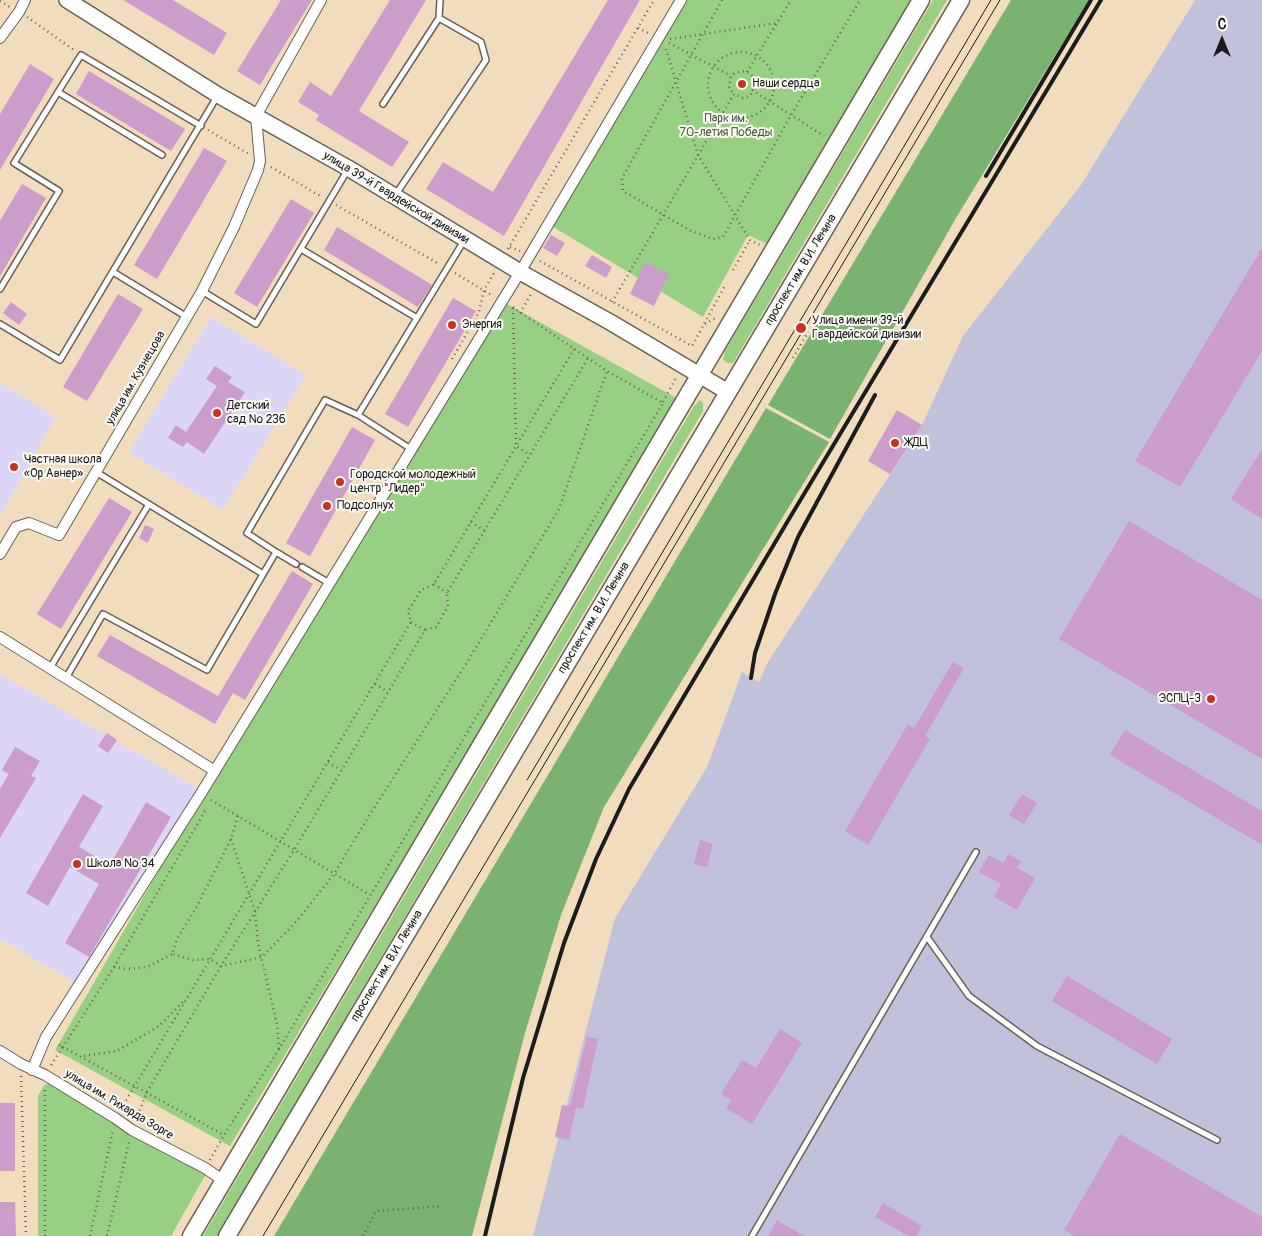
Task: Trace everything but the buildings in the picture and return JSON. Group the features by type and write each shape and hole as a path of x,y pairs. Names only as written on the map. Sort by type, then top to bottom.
{"main road":[{"name":"улица 39-й Гвардейской дивизии","path":"66,0 218,95 348,168 501,261 610,322 728,392"},
{"path":"191,1236 921,0"},
{"name":"проспект им. В.И. Ленина","path":"227,1236 960,0"}],"street":[{"path":"0,38 19,12 25,0"},
{"path":"260,161 256,116 321,0"},
{"path":"32,1070 46,1037 330,583 520,272 681,0"},
{"name":"улица им. Кузнецова","path":"0,554 16,527 29,523 59,535 202,291 234,227 260,161"},
{"path":"0,637 214,771"},
{"name":"улица им. Рихарда Зорге","path":"0,1051 32,1070 45,1075 132,1130 205,1168 224,1181"}],"lane":[{"path":"383,104 439,18 440,0"},
{"path":"395,196 486,60 480,42 439,18"},
{"path":"0,289 59,192 14,163 81,55 200,126"},
{"path":"58,92 162,156"},
{"path":"0,324 60,360 218,95"},
{"path":"202,291 256,324 348,168"},
{"path":"358,416 465,239"},
{"path":"301,249 417,318"},
{"path":"113,272 186,317"},
{"path":"296,564 247,533 325,400 358,416 411,449"},
{"path":"96,472 263,574"},
{"path":"50,669 149,504"},
{"path":"66,678 103,614 207,670 276,552"},
{"path":"302,567 330,583"},
{"path":"752,1236 976,852"},
{"path":"927,937 969,996 1037,1046 1217,1140"}],"path":[{"path":"484,290 654,0"},
{"path":"722,0 622,178 623,191 691,232 714,239 723,236 860,0"},
{"path":"747,72 791,0"},
{"path":"19,12 81,55"},
{"path":"732,76 664,40 777,23"},
{"path":"666,49 698,156 750,240 733,270"},
{"path":"742,51 756,55 766,62 774,80 774,89 769,102 759,113 751,117 732,117 723,113 716,107 708,92 709,75 713,67 726,55 734,52 742,51"},
{"path":"747,72 753,78 755,86 750,96 743,98 734,94 729,88 734,73 747,72"},
{"path":"752,90 824,136"},
{"path":"612,302 734,94"},
{"path":"200,126 484,290 608,371 663,403 279,1049 205,1168"},
{"path":"534,257 692,346 726,284"},
{"path":"507,316 512,308"},
{"path":"512,308 516,446"},
{"path":"793,358 808,332"},
{"path":"425,630 411,622 408,611 421,590 434,584 574,349"},
{"path":"107,1236 132,1130 147,1092 221,966 294,850 425,630 436,627 448,606 447,593 588,358"},
{"path":"114,967 127,969 147,967 172,954 193,960 210,959 221,966 262,957 296,922 334,874 466,664 559,509 608,371"},
{"path":"516,446 530,455"},
{"path":"471,522 485,531"},
{"path":"434,584 447,593"},
{"path":"90,1236 115,1118 411,622"},
{"path":"374,683 388,692"},
{"path":"328,762 341,770"},
{"path":"211,800 370,895"},
{"path":"45,1236 45,1075 114,967 206,809"},
{"path":"172,954 177,939 196,908 231,839 238,816"},
{"path":"231,839 255,912 258,943 277,1024 279,1049"},
{"path":"83,1056 117,1051 159,1026 187,998"},
{"path":"63,1046 224,1135"},
{"path":"21,1064 26,1236"},
{"path":"363,1236 376,1211 442,1206"}],"shaded area":[{"path":"1195,0 1262,0 1262,1236 533,1236 615,918 707,767 742,672 759,682 768,662 922,425 963,336 1081,185"},
{"name":"Детский сад № 236","path":"211,317 306,375 223,510 129,452"},
{"name":"Частная школа «Ор Авнер»","path":"0,383 56,417 0,516"},
{"name":"Школа № 34","path":"0,674 198,788 83,987 0,939"}],"green space":[{"name":"Парк им. 70-летия Победы","path":"684,0 915,0 772,246 748,235 703,317 550,225"},
{"path":"933,0 947,0 738,355 733,363 727,363 723,360 725,351"},
{"path":"1011,0 1089,0 956,218 830,439 768,405"},
{"path":"507,304 680,400 230,1146 55,1050 215,773"},
{"path":"700,400 703,403 703,411 217,1236 203,1236 694,406"},
{"path":"766,408 829,442 604,807 561,915 525,1033 472,1236 274,1236"},
{"path":"58,1081 76,1087 206,1174 171,1236 38,1236 38,1096 44,1085"}],"tram line":[{"path":"527,780 991,0"},
{"path":"263,1236 1000,0"}],"railway":[{"path":"986,176 1091,0"},
{"path":"485,1236 523,1078 564,943 596,859 629,789 1101,0"},
{"path":"751,678 755,653 775,594 798,537 875,395"}],"place":[{"name":"Наши сердца","path":"742,84"},
{"name":"Энергия","path":"452,325"},
{"name":"Улица имени 39-й Гвардейской дивизии","path":"801,328"},
{"name":"Детский сад № 236","path":"217,413"},
{"name":"ЖДЦ","path":"895,443"},
{"name":"Частная школа «Ор Авнер»","path":"14,467"},
{"name":"Городской молодежный центр \"Лидер\"","path":"340,482"},
{"name":"Подсолнух","path":"327,506"},
{"name":"ЭСПЦ-3","path":"1211,699"},
{"name":"Школа № 34","path":"77,864"}]}
